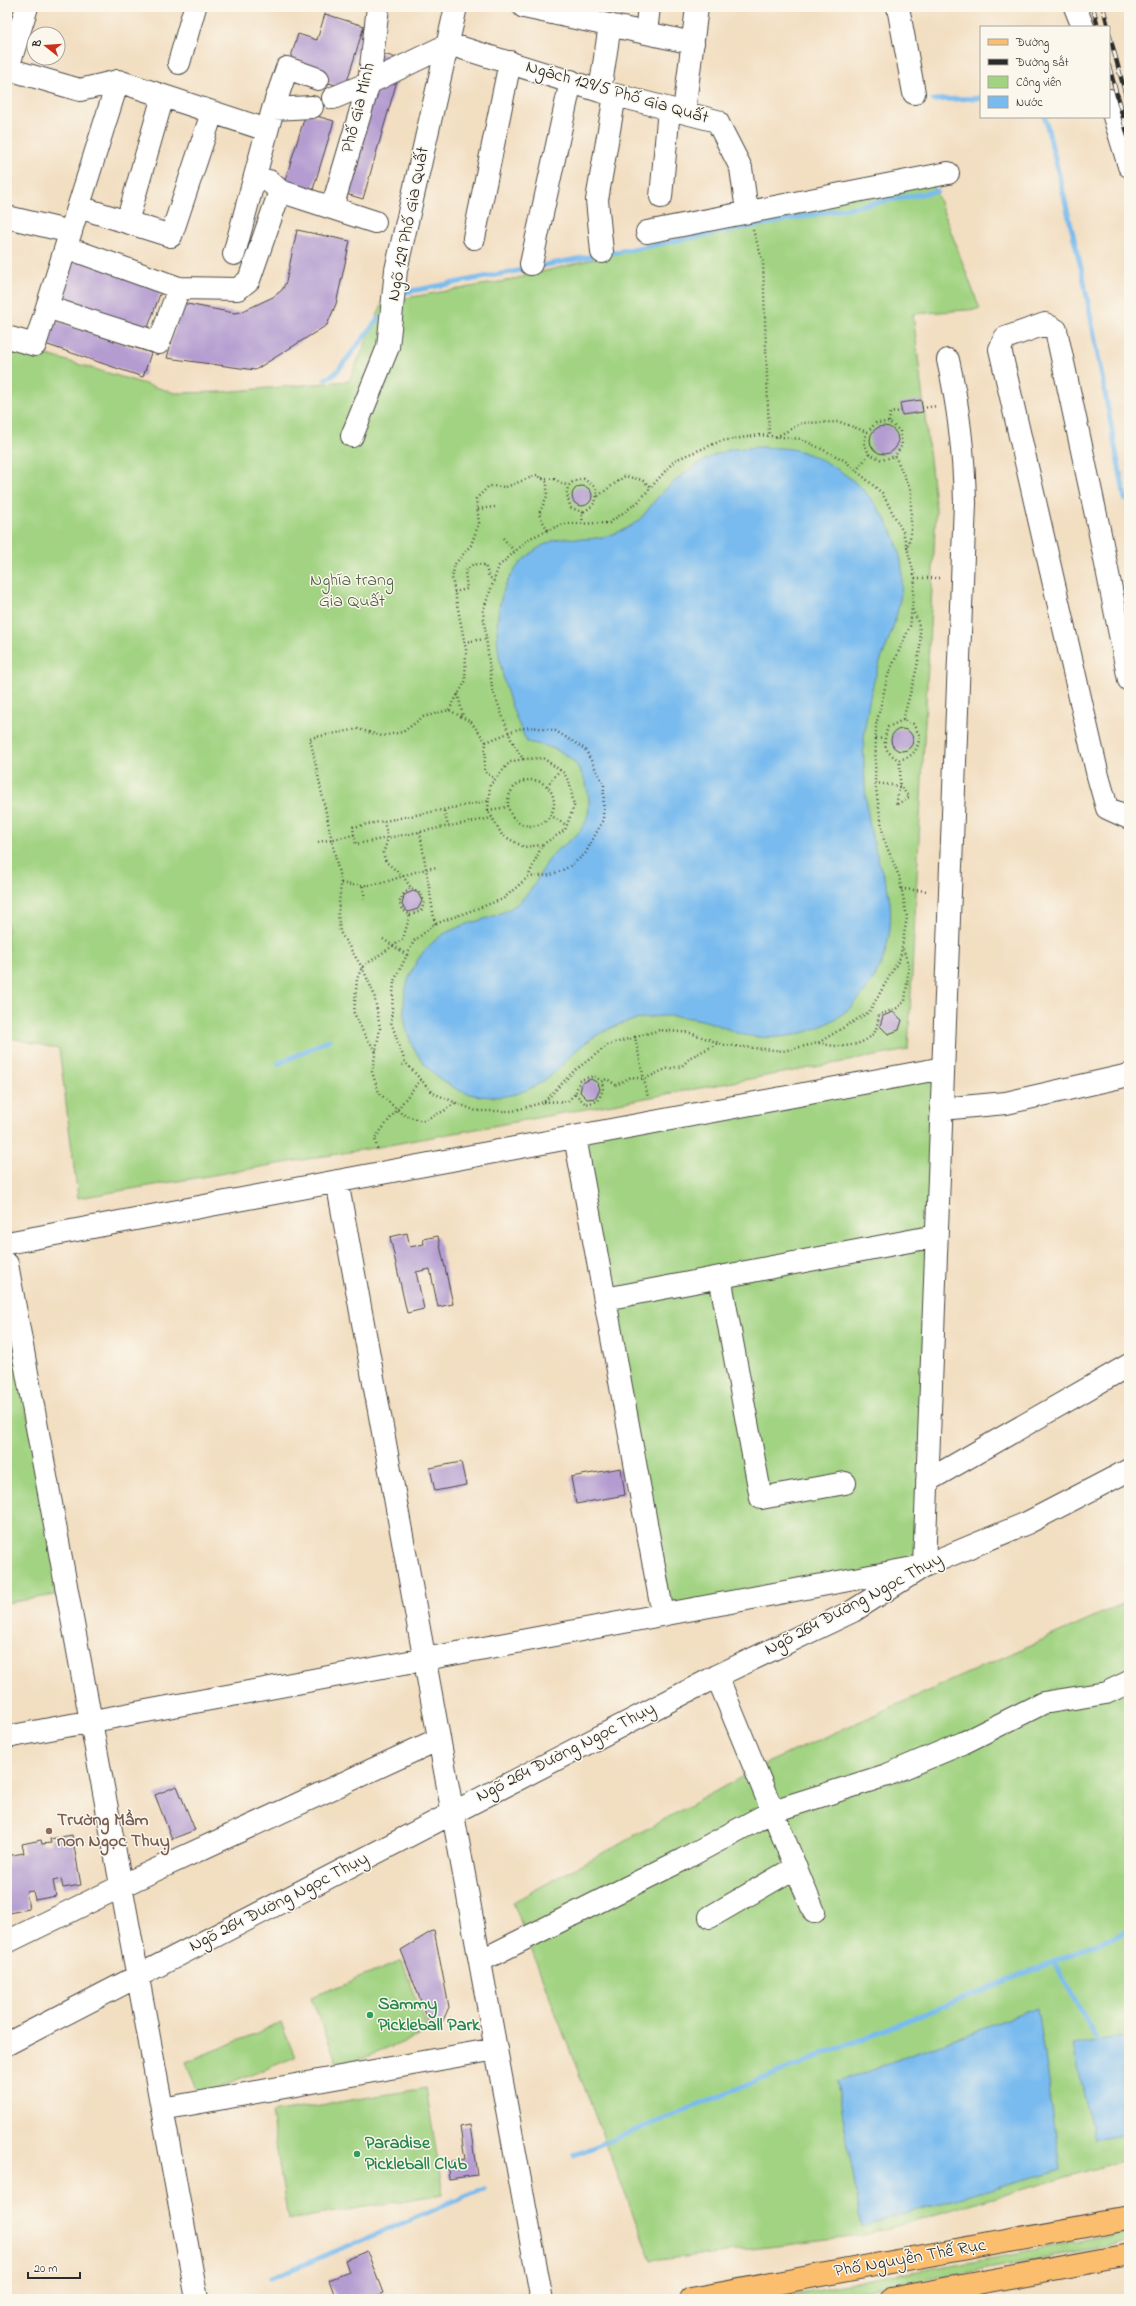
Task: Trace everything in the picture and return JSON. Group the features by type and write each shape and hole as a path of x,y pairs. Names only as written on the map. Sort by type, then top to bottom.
{"main road":[{"name":"Phố Nguyễn Thế Rục","path":"691,2299 1129,2218"},
{"name":"Phố Nguyễn Thế Rục","path":"891,2299 1129,2255"}],"street":[{"path":"27,7 7,70 80,90 118,81 267,130"},
{"path":"179,62 195,7"},
{"name":"Phố Gia Minh","path":"332,208 369,84 378,7"},
{"name":"Ngõ 129 Phố Gia Quất","path":"352,436 388,347 396,270 456,7"},
{"path":"524,7 606,19 646,32 693,43"},
{"path":"646,32 649,7"},
{"path":"661,197 676,111 693,43 697,7"},
{"path":"898,7 914,93"},
{"path":"1075,7 1083,26"},
{"path":"602,252 598,200 608,93 606,19"},
{"path":"333,98 369,84 441,48 448,46"},
{"name":"Ngách 129/5 Phố Gia Quất","path":"448,46 510,62 608,93 718,121 741,168 747,211"},
{"path":"474,238 510,62"},
{"path":"234,254 258,170 267,130 287,68 318,79"},
{"path":"7,337 35,345 118,81"},
{"path":"531,264 571,81"},
{"path":"127,222 163,96"},
{"path":"1110,103 1129,166"},
{"path":"273,109 312,107"},
{"path":"79,207 171,236 212,113"},
{"path":"258,170 280,191 375,222"},
{"path":"647,232 747,211 948,173"},
{"path":"78,252 178,288 238,289 249,280 280,191"},
{"path":"7,217 71,232"},
{"path":"60,311 159,343 178,288"},
{"path":"1129,680 1099,529 1056,330 1045,324 1005,338 1000,349 1098,776 1107,808 1129,818"},
{"path":"7,1737 924,1566 965,503 964,452 958,404 948,360"},
{"path":"7,1242 943,1068"},
{"path":"941,1109 1006,1103 1129,1075"},
{"path":"575,1137 663,1615"},
{"path":"337,1181 542,2298"},
{"path":"605,1299 936,1236"},
{"path":"7,1264 197,2299"},
{"path":"720,1277 761,1498 845,1483"},
{"path":"927,1481 1129,1364"},
{"name":"Ngõ 264 Đường Ngọc Thụy","path":"7,2044 717,1676 852,1611 924,1566 1027,1523 1129,1470"},
{"path":"717,1676 814,1912"},
{"path":"480,1961 682,1860 773,1811 887,1775 963,1743 1043,1703 1106,1693 1129,1682"},
{"path":"7,1942 121,1886 439,1739"},
{"path":"710,1917 796,1867"},
{"path":"162,2109 496,2049"}],"path":[{"path":"754,232 762,262 769,436"},
{"path":"889,422 890,413 901,411"},
{"path":"776,437 802,423 840,422 867,432"},
{"path":"889,422 900,431 902,445 895,456 882,460 869,454 864,444 867,432 876,423 889,422"},
{"path":"523,759 509,733 492,688 483,611 499,566 530,538 563,524 609,523 638,502 675,460 721,441 760,435 801,440 844,460 882,493 903,532 915,578 910,626 888,675 876,725 875,783 884,840 899,876 907,917 903,949 900,958 869,1012 818,1043 783,1051 720,1043 690,1033 660,1030 608,1045 574,1071 544,1102"},
{"path":"856,470 869,454"},
{"path":"895,456 911,491 911,534 907,549"},
{"path":"449,710 465,682 464,642 452,578 455,564 471,545 479,523 476,499 489,486 506,488 537,475 548,482 547,496 539,514 548,531"},
{"path":"598,496 596,488 584,479 575,480 568,486 566,494 571,508 583,512 593,506 598,496 625,476 642,480 651,487"},
{"path":"542,478 554,479 568,486"},
{"path":"478,509 495,507"},
{"path":"582,524 583,512"},
{"path":"503,538 515,552"},
{"path":"454,592 466,588 465,572 473,564 485,565 489,577 494,580"},
{"path":"915,578 942,578"},
{"path":"903,720 909,692 920,657 919,626 912,608"},
{"path":"464,642 486,639"},
{"path":"458,694 463,717"},
{"path":"456,1102 444,1112 422,1121 402,1114 379,1092 372,1072 380,1028 374,994 362,967 340,932 338,914 341,883 310,738 358,729 382,736 403,732 423,717 449,710 471,722 486,742 484,771 495,779"},
{"path":"903,720 912,724 920,736 917,751 910,757 899,760 890,755 885,747 884,739 888,727 903,720"},
{"path":"486,742 518,729 531,727 554,730 585,749 604,785 603,820 584,854 568,867 556,872 528,877"},
{"path":"876,738 884,739"},
{"path":"542,846 524,847 502,835 488,810 490,785 510,762 523,759 543,758 564,773 570,784 574,806 565,830 542,846 528,877 503,899 435,924 414,941 394,981 391,1022 405,1062 433,1092 476,1111 513,1111 544,1102 557,1103 568,1101 575,1094 580,1080 593,1076 602,1081 607,1079 616,1085 631,1077 644,1079 666,1069 682,1066 691,1057 720,1043"},
{"path":"875,783 900,786 910,797 896,805 900,786 901,772 899,760"},
{"path":"547,786 560,770"},
{"path":"535,780 547,786 554,799 550,815 545,821 531,826 516,820 508,807 510,792 521,782 535,780"},
{"path":"488,801 444,811 352,827 356,844 492,818"},
{"path":"488,810 508,807"},
{"path":"444,811 448,826"},
{"path":"550,815 566,825"},
{"path":"384,822 388,839 383,853 386,862 404,876 410,888 421,893 424,903 421,911 410,915"},
{"path":"420,832 435,924"},
{"path":"318,842 354,835"},
{"path":"341,883 363,886 382,884 426,869 438,867"},
{"path":"363,886 365,900"},
{"path":"410,888 404,893 399,903 403,910 410,915"},
{"path":"901,889 929,892"},
{"path":"377,1051 365,1036 354,1014 356,979 362,967 403,939 410,915"},
{"path":"383,939 407,955"},
{"path":"818,1043 831,1047 863,1042 875,1032 879,1015 897,1008 905,1001 909,966 903,949"},
{"path":"635,1037 648,1098"},
{"path":"402,1065 405,1062"},
{"path":"377,1149 375,1138 421,1079"},
{"path":"575,1094 586,1104 598,1101 603,1090 602,1081"}],"green space":[{"name":"Nghĩa trang Gia Quất","path":"930,176 980,309 913,314 936,511 908,1050 367,1149 78,1198 59,1049 7,1037 7,343 175,393 223,392 349,381 383,302 505,281"},
{"path":"943,1068 924,1566 663,1615 575,1137"},
{"path":"7,1303 61,1594 7,1603"},
{"path":"1129,1601 1129,2159 861,2236 651,2261 513,1902 769,1762"},
{"name":"Sammy Pickleball Park","path":"402,1961 429,2032 339,2068 311,1997"},
{"path":"281,2023 295,2057 200,2096 186,2062"},
{"name":"Paradise Pickleball Club","path":"426,2088 443,2194 288,2220 271,2113"},
{"path":"1129,2232 1129,2242 818,2299 787,2299 794,2294"}],"water":[{"path":"760,447 785,448 799,451 809,454 839,470 864,491 871,499 883,515 892,531 898,547 902,579 901,596 897,614 879,666 868,705 864,741 867,809 873,842 888,890 890,905 889,935 886,949 875,977 867,990 845,1012 818,1028 803,1033 787,1036 755,1037 686,1017 663,1016 641,1018 618,1025 593,1038 578,1048 550,1076 532,1088 522,1092 513,1095 491,1097 470,1094 452,1087 428,1068 421,1060 409,1038 405,1024 405,994 408,980 414,966 422,954 442,935 508,910 524,898 550,858 580,831 584,825 589,809 588,790 577,765 561,752 539,744 527,742 517,721 509,697 502,672 498,646 498,620 502,596 512,574 531,553 550,542 565,538 597,538 611,535 629,527 635,523 656,499 683,474 712,456 732,449"},
{"path":"1037,2008 1061,2169 862,2226 837,2082"},
{"path":"1129,2035 1129,2133 1094,2139 1073,2045"}],"building":[{"path":"325,14 364,26 345,88 316,79 290,60 298,34 317,40"},
{"path":"374,51 403,60 363,199 329,189"},
{"path":"306,113 334,121 311,196 283,187"},
{"path":"297,230 350,241 336,304 327,325 255,370 167,358 182,303 234,313 241,312 273,297 282,290 286,282"},
{"path":"71,254 163,286 147,330 56,298"},
{"path":"50,319 151,353 143,377 42,343"},
{"path":"921,400 923,412 902,415 900,403"},
{"path":"884,426 894,430 898,440 894,450 884,454 874,450 870,440 874,430"},
{"path":"578,486 586,486 592,492 592,500 586,506 578,506 572,500 572,492"},
{"path":"902,729 910,732 913,740 910,748 902,751 894,748 891,740 894,732"},
{"path":"413,891 418,893 422,901 418,909 408,912 402,905 404,895"},
{"path":"893,1012 902,1020 899,1030 888,1034 880,1026 883,1016"},
{"path":"591,1079 598,1083 600,1089 596,1098 587,1099 580,1092 582,1083"},
{"path":"407,1233 410,1247 424,1244 423,1239 438,1236 453,1304 438,1307 430,1269 416,1272 424,1309 407,1313 390,1237"},
{"path":"461,1462 466,1485 435,1491 430,1468"},
{"path":"621,1468 625,1495 576,1504 571,1477"},
{"path":"177,1786 195,1830 172,1839 155,1795"},
{"path":"72,1835 81,1885 63,1888 61,1879 53,1881 56,1896 35,1900 33,1891 26,1892 29,1909 9,1913 7,1905 7,1856 24,1853 22,1844 41,1840 42,1844 51,1843 50,1839"},
{"path":"434,1930 449,2007 441,2025 432,2030 401,1950"},
{"path":"470,2125 477,2175 449,2179 447,2162 465,2159 460,2127"},
{"path":"367,2251 383,2293 369,2299 336,2299 329,2280 349,2272 345,2260"}],"waterway":[{"path":"933,100 980,98"},
{"path":"1045,118 1083,276 1125,499"},
{"path":"606,254 937,191"},
{"path":"535,267 598,255"},
{"path":"401,293 527,269"},
{"path":"325,379 335,374 379,318"},
{"path":"278,1064 329,1040"},
{"path":"574,2155 1129,1931"},
{"path":"1053,1962 1098,2040"},
{"path":"271,2278 484,2189"}],"railway":[{"path":"1093,7 1098,26"},
{"path":"1103,7 1108,26"},
{"path":"1110,37 1129,107"},
{"path":"1110,70 1129,140"}],"place":[{"name":"Trường Mầm non Ngọc Thuỵ","path":"49,1831"},
{"name":"Sammy Pickleball Park","path":"370,2015"},
{"name":"Paradise Pickleball Club","path":"357,2154"}]}
